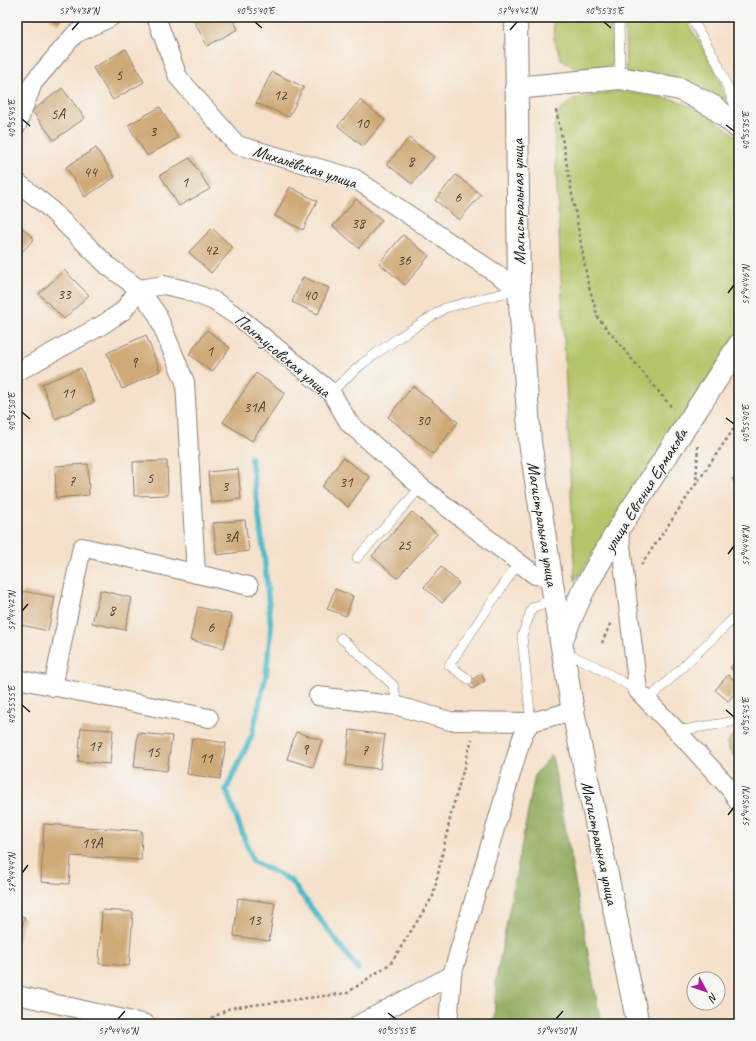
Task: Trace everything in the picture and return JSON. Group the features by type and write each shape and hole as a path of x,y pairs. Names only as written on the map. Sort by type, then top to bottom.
{"main road":[{"name":"Магистральная улица","path":"516,17 519,289 530,442 573,711 638,1024"},
{"path":"516,88 620,78 680,89 714,107 739,128"},
{"name":"улица Евгения Ермакова","path":"562,647 582,593 619,528 739,345"}],"street":[{"path":"17,125 33,83 75,34 111,17"},
{"name":"Михалёвская улица","path":"156,17 178,77 237,145 354,178 519,289"},
{"path":"17,182 47,206 108,266 139,289 157,314 186,382 196,574"},
{"name":"Пантусовская улица","path":"139,289 164,285 186,290 214,300 241,319 331,392 349,423 420,487 535,575 551,577"},
{"path":"17,372 102,325 123,311 139,289"},
{"path":"619,528 642,696 677,731 731,790 739,803"},
{"path":"54,687 82,547 249,586"},
{"path":"17,679 209,718"},
{"path":"318,696 398,706 450,721 531,722 573,711"},
{"path":"448,1024 452,975 518,750 524,732 531,722"},
{"path":"359,1024 452,975"},
{"path":"17,995 146,1024"}],"lane":[{"path":"619,17 620,78"},
{"path":"693,20 718,64 739,116"},
{"path":"331,392 363,363 398,338 445,308 519,289"},
{"path":"357,558 420,487"},
{"path":"468,679 449,664 519,562"},
{"path":"531,722 522,636 532,608 554,599"},
{"path":"562,647 642,696 739,613"},
{"path":"340,638 393,685 398,706"},
{"path":"677,731 731,722"}],"path":[{"path":"631,18 693,20 720,17"},
{"path":"556,110 588,283 598,318 673,409"},
{"path":"627,588 739,422"},
{"path":"602,643 614,616"},
{"path":"201,1024 230,1008 347,993 391,963 434,896 452,810 477,721"}],"green space":[{"path":"553,17 611,17 612,66 576,69 561,60 554,38"},
{"path":"625,17 684,17 715,69 730,108 626,73"},
{"path":"617,91 676,100 709,115 739,138 739,330 575,581 554,125 560,110 574,99"},
{"path":"739,733 739,761 729,751 727,744 731,737"},
{"path":"552,755 601,1024 494,1024 496,979 535,774"}],"building":[{"path":"48,17 65,17 58,25"},
{"path":"192,17 231,17 238,29 207,46"},
{"path":"126,49 144,82 113,100 93,68"},
{"path":"272,72 304,87 289,117 256,103"},
{"path":"62,88 85,118 54,140 32,111"},
{"path":"360,100 385,120 363,146 338,126"},
{"path":"160,107 178,138 147,156 128,125"},
{"path":"409,138 434,157 412,184 387,164"},
{"path":"96,148 115,177 85,197 66,167"},
{"path":"190,158 210,189 179,206 160,175"},
{"path":"456,175 481,195 459,220 435,200"},
{"path":"290,187 317,201 303,230 275,216"},
{"path":"356,199 382,220 359,248 333,226"},
{"path":"17,223 34,239 17,257"},
{"path":"212,228 233,248 211,273 189,252"},
{"path":"403,235 429,256 405,285 379,263"},
{"path":"64,270 89,295 64,319 39,294"},
{"path":"303,277 329,288 318,314 292,302"},
{"path":"207,330 230,348 212,372 189,354"},
{"path":"146,335 160,371 122,389 107,353"},
{"path":"81,368 94,402 55,419 42,384"},
{"path":"256,373 285,393 252,441 223,422"},
{"path":"413,386 458,422 433,454 388,417"},
{"path":"343,458 370,477 348,507 322,487"},
{"path":"167,461 168,495 134,496 133,462"},
{"path":"88,464 89,495 56,498 55,466"},
{"path":"238,469 241,499 211,503 208,472"},
{"path":"739,472 739,486 732,479"},
{"path":"412,512 437,534 397,578 372,556"},
{"path":"245,520 249,551 217,555 213,523"},
{"path":"441,567 459,583 442,603 424,587"},
{"path":"335,589 353,596 346,616 327,609"},
{"path":"100,590 132,598 125,630 92,623"},
{"path":"23,591 55,597 48,631 17,624"},
{"path":"198,607 232,615 224,648 190,640"},
{"path":"739,656 739,675 730,668"},
{"path":"481,674 485,681 472,689 467,683"},
{"path":"728,675 739,684 739,688 728,701 715,690"},
{"path":"81,728 113,730 110,764 78,761"},
{"path":"350,730 385,735 380,769 346,765"},
{"path":"296,732 322,740 313,767 287,759"},
{"path":"138,733 172,736 167,771 134,767"},
{"path":"192,738 226,743 220,779 187,774"},
{"path":"44,824 142,831 141,860 71,856 69,884 41,882"},
{"path":"238,898 275,903 269,941 234,936"},
{"path":"102,910 133,912 129,966 99,964"},
{"path":"17,915 25,917 17,944"}],"waterway":[{"path":"251,458 264,554 271,628 266,675 252,735 226,790 253,861 290,880 358,969"}]}
